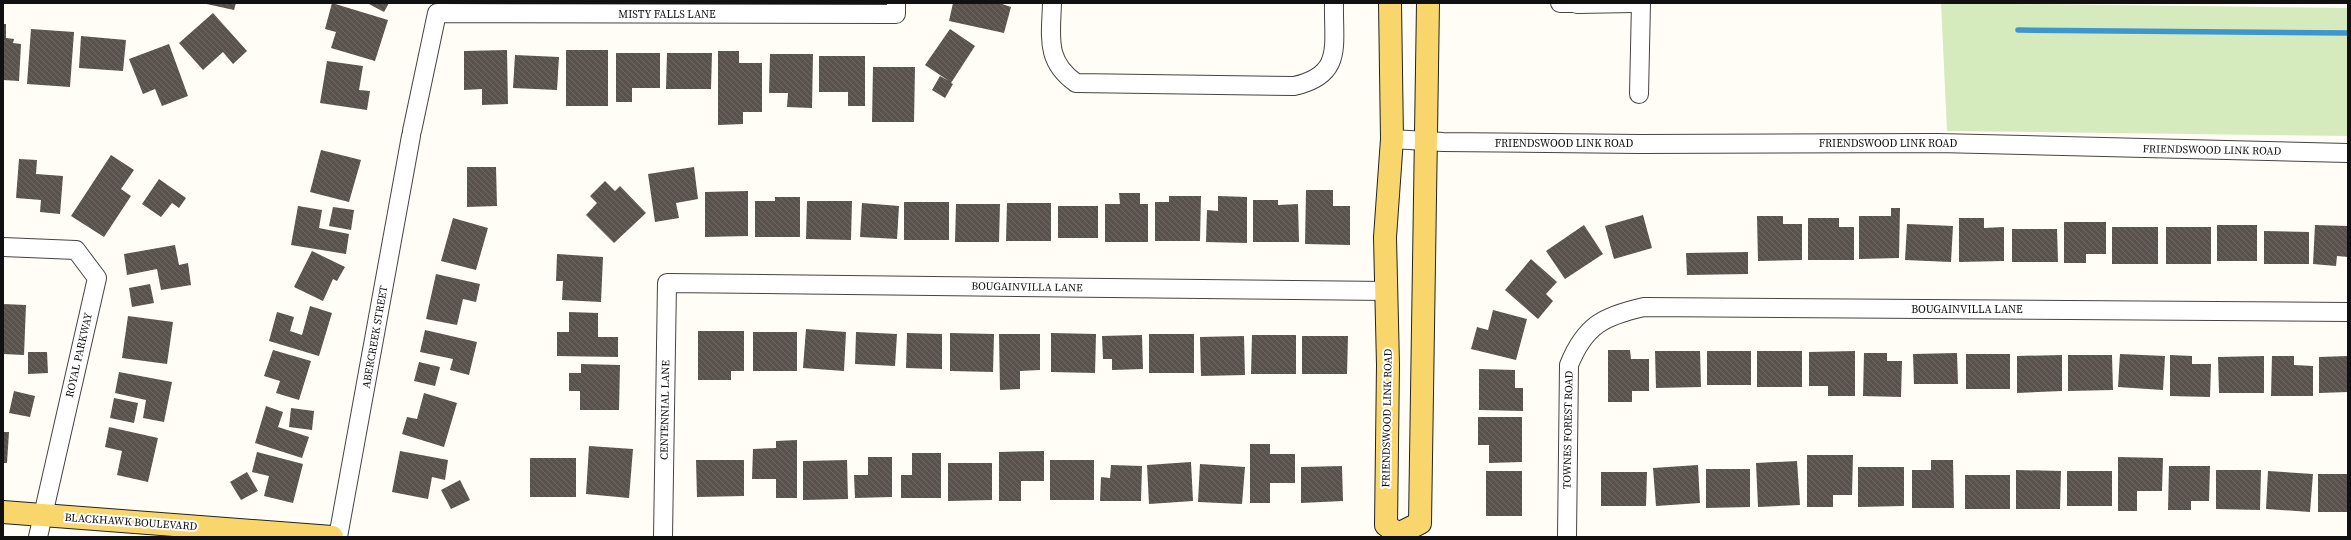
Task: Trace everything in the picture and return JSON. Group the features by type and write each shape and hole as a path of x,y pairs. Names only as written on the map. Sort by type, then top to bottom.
{"main road":[{"path":"1390,3 1392,139"},
{"path":"1428,3 1428,142"},
{"name":"FRIENDSWOOD LINK ROAD","path":"1392,139 1385,238 1388,365 1386,525 1398,536 1420,523 1428,142"},
{"name":"BLACKHAWK BOULEVARD","path":"3,512 332,537"}],"street":[{"path":"1052,3 1051,44 1056,62 1064,74 1076,83 1294,86 1320,78 1329,68 1333,56 1334,3"},
{"path":"1571,3 1633,3"},
{"path":"1639,94 1641,3"},
{"name":"MISTY FALLS LANE","path":"437,13 896,9"},
{"name":"ABERCREEK STREET","path":"338,537 412,134 437,13"},
{"name":"FRIENDSWOOD LINK ROAD","path":"1392,139 1428,142 1938,143 2348,153"},
{"name":"ROYAL PARKWAY","path":"3,247 76,250 97,278 38,537"},
{"name":"BOUGAINVILLA LANE","path":"666,283 1387,291"},
{"name":"CENTENNIAL LANE","path":"663,537 666,283"},
{"name":"BOUGAINVILLA LANE","path":"1591,329 1616,314 1644,307 2348,312"},
{"name":"TOWNES FOREST ROAD","path":"1567,537 1569,365 1577,345 1591,329"}],"green space":[{"path":"1941,3 2348,8 2348,136 1947,131"}],"building":[{"path":"202,3 236,3 234,10"},
{"path":"332,3 388,20 375,61 331,48 336,32 325,29"},
{"path":"367,3 389,3 384,12"},
{"path":"953,3 999,3 1011,7 1004,33 949,21"},
{"path":"213,13 247,51 233,64 223,52 203,70 179,43"},
{"path":"3,24 6,24 6,38 14,39 13,43 21,44 19,81 3,80"},
{"path":"31,29 74,32 70,87 27,84"},
{"path":"950,29 975,46 951,83 953,84 945,98 932,90 940,76 949,81 925,65"},
{"path":"81,36 126,40 123,71 79,68"},
{"path":"169,44 188,96 162,106 155,89 143,94 129,59"},
{"path":"507,50 508,104 482,105 482,89 464,90 464,51"},
{"path":"566,50 608,50 608,106 566,106"},
{"path":"718,51 739,51 739,63 762,63 762,112 743,112 743,124 718,125"},
{"path":"616,53 660,53 660,88 632,88 632,102 616,102"},
{"path":"667,53 712,53 711,89 666,89"},
{"path":"770,54 813,54 812,108 787,107 788,93 769,93"},
{"path":"515,55 559,57 557,90 513,88"},
{"path":"819,56 865,56 865,106 848,106 848,92 819,92"},
{"path":"327,61 363,66 359,90 370,91 367,110 320,103"},
{"path":"873,67 915,67 914,122 872,122"},
{"path":"321,150 361,160 349,202 310,192"},
{"path":"111,155 134,170 121,189 131,196 104,237 71,216"},
{"path":"19,159 37,160 36,174 63,176 60,214 40,212 41,200 16,198"},
{"path":"467,167 496,167 497,206 467,207"},
{"path":"694,167 698,199 676,203 679,218 655,222 648,174"},
{"path":"159,179 186,198 179,208 172,203 161,217 142,204"},
{"path":"605,181 615,191 620,186 646,213 614,243 586,215 597,203 590,196"},
{"path":"1306,190 1333,190 1333,206 1350,206 1350,245 1305,244"},
{"path":"748,191 748,236 705,237 705,192"},
{"path":"1119,193 1140,193 1140,204 1148,204 1148,242 1105,242 1105,204 1120,204"},
{"path":"1169,196 1201,196 1200,241 1155,241 1155,202 1169,202"},
{"path":"1218,196 1247,197 1247,243 1206,242 1207,210 1218,211"},
{"path":"775,197 800,197 800,237 755,237 755,201 775,201"},
{"path":"1253,200 1278,200 1278,205 1298,204 1299,242 1253,242"},
{"path":"807,201 852,201 851,240 806,239"},
{"path":"904,202 949,202 949,240 904,240"},
{"path":"862,203 899,206 897,239 860,237"},
{"path":"1007,203 1051,203 1051,241 1006,241"},
{"path":"956,204 1000,204 999,242 955,242"},
{"path":"298,206 322,210 319,228 349,234 346,254 291,245"},
{"path":"1058,206 1098,206 1098,238 1058,238"},
{"path":"333,207 354,210 351,230 329,226"},
{"path":"1891,208 1900,208 1899,258 1859,259 1859,216 1891,216"},
{"path":"1643,215 1652,248 1614,259 1605,226"},
{"path":"1757,216 1783,216 1783,224 1802,224 1802,260 1758,261"},
{"path":"453,218 488,228 476,270 441,261"},
{"path":"1808,218 1839,218 1839,227 1854,227 1854,260 1808,260"},
{"path":"1959,218 1984,218 1984,228 2004,227 2004,261 1959,262"},
{"path":"2064,222 2106,222 2106,254 2086,254 2086,263 2064,263"},
{"path":"1907,224 1953,226 1951,262 1905,260"},
{"path":"1584,225 1603,254 1565,279 1546,251"},
{"path":"2217,225 2257,225 2257,261 2217,261"},
{"path":"2315,225 2348,226 2348,257 2337,256 2336,266 2313,264"},
{"path":"2112,227 2158,227 2158,264 2112,264"},
{"path":"2166,227 2211,227 2211,264 2166,264"},
{"path":"2012,229 2057,229 2058,262 2012,262"},
{"path":"2264,231 2309,232 2309,264 2264,264"},
{"path":"175,245 179,265 188,263 191,285 161,290 157,269 127,275 124,254"},
{"path":"312,251 345,267 337,281 333,279 323,301 294,287"},
{"path":"1748,252 1748,274 1687,275 1686,253"},
{"path":"557,254 603,257 601,302 562,300 563,281 556,281"},
{"path":"1531,259 1557,282 1546,294 1553,301 1538,319 1505,290"},
{"path":"436,274 480,284 476,302 463,299 457,325 426,319"},
{"path":"150,284 154,303 132,307 129,288"},
{"path":"3,304 26,305 24,355 3,354"},
{"path":"310,306 332,313 319,356 269,341 277,312 294,317 290,331 302,335"},
{"path":"1493,310 1527,319 1516,360 1471,349 1477,327 1488,330"},
{"path":"569,312 598,313 598,337 618,337 618,357 557,356 557,332 569,332"},
{"path":"128,316 173,322 167,364 122,358"},
{"path":"806,329 846,332 844,371 803,368"},
{"path":"425,330 477,342 469,375 450,370 453,359 420,352"},
{"path":"698,331 744,331 744,371 731,371 731,380 698,380"},
{"path":"753,332 797,332 797,371 753,371"},
{"path":"856,332 897,334 895,366 855,364"},
{"path":"907,333 942,334 942,369 906,368"},
{"path":"950,333 994,334 993,372 950,371"},
{"path":"1051,333 1096,334 1095,373 1051,372"},
{"path":"999,334 1040,334 1040,370 1020,371 1020,389 1000,390"},
{"path":"1149,334 1194,334 1194,373 1149,373"},
{"path":"1142,335 1143,369 1112,370 1112,359 1103,359 1102,336"},
{"path":"1252,335 1296,335 1296,374 1251,374"},
{"path":"1244,336 1245,375 1201,376 1200,337"},
{"path":"1302,336 1348,336 1347,374 1302,374"},
{"path":"273,350 311,361 299,400 276,393 280,381 264,376"},
{"path":"1608,350 1630,350 1631,359 1649,359 1649,391 1632,391 1632,402 1608,402"},
{"path":"1655,351 1700,351 1701,387 1656,388"},
{"path":"1707,351 1751,351 1751,385 1707,385"},
{"path":"1757,351 1802,351 1802,387 1757,387"},
{"path":"1855,351 1855,396 1828,396 1828,386 1809,386 1809,352"},
{"path":"28,352 47,352 48,373 28,374"},
{"path":"1864,353 1887,353 1887,361 1902,361 1901,397 1863,396"},
{"path":"1957,353 1958,384 1914,384 1913,354"},
{"path":"1966,354 2010,354 2010,389 1966,389"},
{"path":"2120,354 2165,356 2163,390 2118,387"},
{"path":"2062,355 2062,391 2017,393 2017,356"},
{"path":"2068,355 2112,355 2113,390 2068,391"},
{"path":"2170,355 2192,356 2192,364 2211,364 2210,397 2170,396"},
{"path":"2264,356 2264,393 2219,393 2218,357"},
{"path":"2272,356 2294,356 2294,365 2313,366 2313,396 2271,396"},
{"path":"2348,356 2348,392 2319,393 2319,357"},
{"path":"419,362 440,367 435,386 414,381"},
{"path":"581,364 620,365 619,410 580,410 580,391 569,391 569,373 581,373"},
{"path":"1479,369 1515,370 1515,388 1523,388 1523,411 1479,410"},
{"path":"119,372 172,382 164,422 143,418 146,400 115,393"},
{"path":"14,391 35,396 30,417 9,413"},
{"path":"424,393 457,403 444,447 402,434 407,417 417,419"},
{"path":"114,398 138,403 134,423 110,418"},
{"path":"266,406 283,412 278,427 309,437 302,458 255,443"},
{"path":"291,408 314,411 312,430 289,427"},
{"path":"1478,417 1522,417 1522,462 1489,463 1489,445 1478,445"},
{"path":"109,427 158,438 148,482 117,475 122,451 105,447"},
{"path":"3,432 9,432 7,463 3,463"},
{"path":"797,440 797,498 776,498 776,479 752,479 753,449 776,448 776,441"},
{"path":"1250,444 1270,444 1270,454 1295,454 1295,483 1270,483 1270,503 1250,503"},
{"path":"589,446 633,449 629,498 586,494"},
{"path":"400,451 448,460 445,480 432,477 428,499 392,492"},
{"path":"1044,451 1044,481 1021,481 1021,501 999,501 999,452"},
{"path":"257,452 303,464 293,503 264,496 269,476 252,472"},
{"path":"912,453 941,453 941,498 901,498 901,475 912,475"},
{"path":"1807,455 1853,455 1852,495 1833,495 1833,507 1807,507"},
{"path":"868,457 892,457 892,497 855,498 854,475 868,475"},
{"path":"2118,457 2163,458 2162,491 2137,491 2137,511 2118,511"},
{"path":"530,458 576,458 576,497 530,497"},
{"path":"696,460 744,460 744,496 697,497"},
{"path":"847,460 848,499 803,500 803,461"},
{"path":"1050,460 1094,460 1094,500 1050,500"},
{"path":"1931,460 1953,460 1954,508 1912,508 1912,470 1931,470"},
{"path":"1797,461 1800,505 1758,507 1756,463"},
{"path":"1191,462 1193,501 1149,504 1147,465"},
{"path":"948,463 992,463 992,500 948,501"},
{"path":"1200,464 1245,467 1242,504 1198,502"},
{"path":"1111,465 1142,466 1141,501 1100,501 1101,477 1110,478"},
{"path":"1698,465 1700,503 1656,506 1653,468"},
{"path":"1342,466 1343,501 1301,503 1301,467"},
{"path":"2169,466 2210,466 2209,501 2191,501 2191,510 2168,510"},
{"path":"1858,467 1904,467 1904,506 1858,507"},
{"path":"1706,469 1750,469 1750,507 1706,508"},
{"path":"2016,470 2061,471 2060,509 2016,509"},
{"path":"2216,470 2261,470 2260,510 2216,509"},
{"path":"1486,471 1522,471 1522,516 1486,516"},
{"path":"2067,471 2112,471 2112,506 2067,506"},
{"path":"2268,471 2313,474 2310,512 2266,509"},
{"path":"247,472 258,491 241,500 230,482"},
{"path":"1601,472 1647,472 1646,506 1601,506"},
{"path":"2318,474 2348,474 2348,512 2318,512"},
{"path":"1965,475 2010,475 2010,509 1965,509"},
{"path":"460,480 470,500 451,509 441,490"}],"waterway":[{"path":"2018,30 2348,33"}]}
